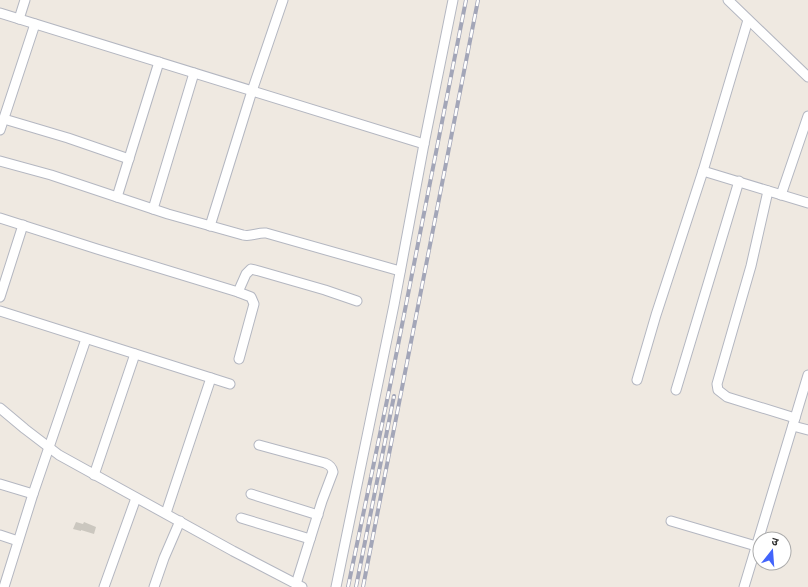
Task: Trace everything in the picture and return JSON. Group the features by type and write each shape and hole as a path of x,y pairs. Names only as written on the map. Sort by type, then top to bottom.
{"street":[{"path":"19,19 25,0"},
{"path":"210,226 252,91 283,0"},
{"path":"728,0 808,76"},
{"path":"336,587 365,451 451,1"},
{"path":"0,13 424,144"},
{"path":"637,380 703,171 748,20"},
{"path":"0,130 35,24"},
{"path":"117,197 159,62"},
{"path":"153,209 194,73"},
{"path":"782,195 808,116"},
{"path":"4,119 75,140 129,159"},
{"path":"0,161 51,175 153,209 210,226 248,236 263,232 400,271"},
{"path":"703,171 808,203"},
{"path":"676,390 739,181"},
{"path":"768,191 751,266 717,384 718,390 727,397 794,422 808,430"},
{"path":"0,218 251,297 254,304 239,359"},
{"path":"0,298 23,225"},
{"path":"238,292 246,274 250,269 325,290 357,302"},
{"path":"0,311 230,384"},
{"path":"4,587 33,494 86,339"},
{"path":"94,475 135,354"},
{"path":"761,531 808,375"},
{"path":"166,514 211,378"},
{"path":"0,408 59,455 299,585 310,539 333,472 331,466 325,463 259,445"},
{"path":"0,484 33,494"},
{"path":"251,494 318,515"},
{"path":"104,587 136,498"},
{"path":"241,518 310,539"},
{"path":"154,587 164,558 180,521"},
{"path":"671,521 752,545"},
{"path":"0,535 18,541"},
{"path":"744,587 752,560"}],"building":[{"path":"76,522 83,524 84,522 96,527 94,534 73,529"}],"railway":[{"path":"348,587 390,386 466,0"},
{"path":"363,587 478,0"},
{"path":"356,587 394,396"}]}
